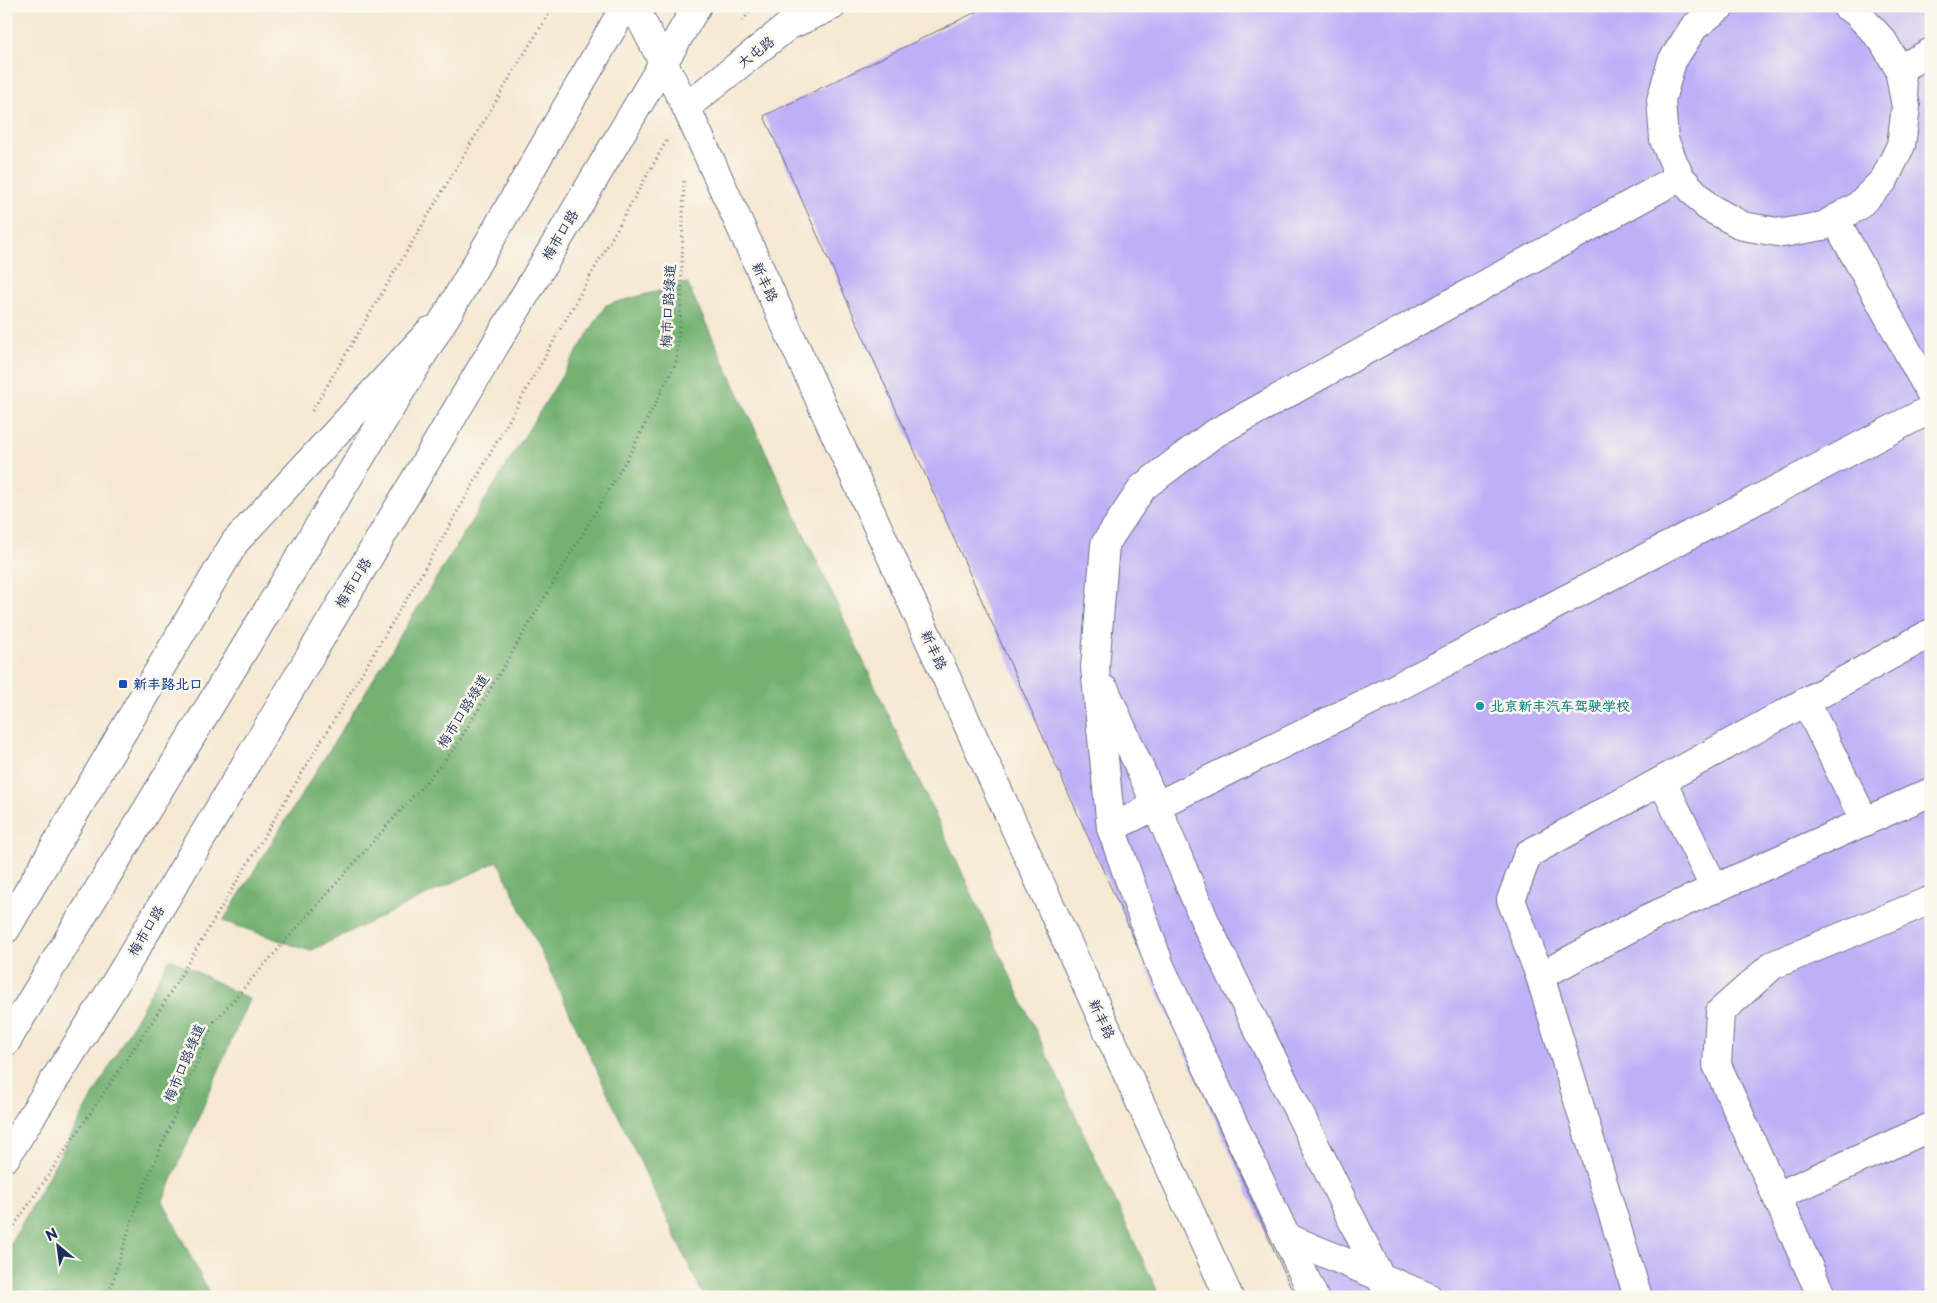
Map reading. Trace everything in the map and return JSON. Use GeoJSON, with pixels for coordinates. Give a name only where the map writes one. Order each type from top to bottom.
{"type":"FeatureCollection","features":[{"type":"Feature","properties":{"kind":"main road"},"geometry":{"type":"LineString","coordinates":[[6,1042],[451,308],[625,6]]}},
{"type":"Feature","properties":{"kind":"main road","name":"新丰路"},"geometry":{"type":"LineString","coordinates":[[634,6],[686,107],[1229,1297]]}},
{"type":"Feature","properties":{"kind":"main road","name":"梅市口路"},"geometry":{"type":"LineString","coordinates":[[6,1158],[118,978],[697,6]]}},
{"type":"Feature","properties":{"kind":"main road","name":"大屯路"},"geometry":{"type":"LineString","coordinates":[[686,107],[788,26],[832,6]]}},
{"type":"Feature","properties":{"kind":"main road"},"geometry":{"type":"LineString","coordinates":[[1721,6],[1694,27],[1672,61],[1661,100],[1664,140],[1680,177],[1708,207],[1743,226],[1783,233],[1823,226],[1857,207],[1884,180],[1901,145],[1906,107],[1899,70],[1882,41],[1856,12],[1846,6]]}},
{"type":"Feature","properties":{"kind":"main road"},"geometry":{"type":"LineString","coordinates":[[1899,70],[1931,52]]}},
{"type":"Feature","properties":{"kind":"main road"},"geometry":{"type":"LineString","coordinates":[[1314,1297],[1160,966],[1111,828],[1095,668],[1105,544],[1143,487],[1212,435],[1680,177]]}},
{"type":"Feature","properties":{"kind":"main road"},"geometry":{"type":"LineString","coordinates":[[1835,219],[1931,394]]}},
{"type":"Feature","properties":{"kind":"main road"},"geometry":{"type":"LineString","coordinates":[[6,929],[235,542],[451,308]]}},
{"type":"Feature","properties":{"kind":"main road"},"geometry":{"type":"LineString","coordinates":[[1111,828],[1386,692],[1931,409]]}},
{"type":"Feature","properties":{"kind":"main road"},"geometry":{"type":"LineString","coordinates":[[1638,1297],[1540,976],[1511,900],[1528,854],[1931,633]]}},
{"type":"Feature","properties":{"kind":"main road"},"geometry":{"type":"LineString","coordinates":[[1095,668],[1207,926],[1385,1287]]}},
{"type":"Feature","properties":{"kind":"main road"},"geometry":{"type":"LineString","coordinates":[[1806,702],[1866,822]]}},
{"type":"Feature","properties":{"kind":"main road"},"geometry":{"type":"LineString","coordinates":[[1662,781],[1715,889]]}},
{"type":"Feature","properties":{"kind":"main road"},"geometry":{"type":"LineString","coordinates":[[1540,976],[1651,917],[1931,792]]}},
{"type":"Feature","properties":{"kind":"main road"},"geometry":{"type":"LineString","coordinates":[[1822,1297],[1717,1065],[1720,1012],[1773,965],[1927,910]]}},
{"type":"Feature","properties":{"kind":"main road"},"geometry":{"type":"LineString","coordinates":[[1777,1196],[1931,1127]]}},
{"type":"Feature","properties":{"kind":"main road"},"geometry":{"type":"LineString","coordinates":[[1286,1237],[1385,1287],[1428,1297]]}},
{"type":"Feature","properties":{"kind":"path"},"geometry":{"type":"LineString","coordinates":[[310,415],[554,6]]}},
{"type":"Feature","properties":{"kind":"path"},"geometry":{"type":"LineString","coordinates":[[743,22],[753,6]]}},
{"type":"Feature","properties":{"kind":"path"},"geometry":{"type":"LineString","coordinates":[[6,1238],[161,1008],[437,548],[686,107]]}},
{"type":"Feature","properties":{"kind":"path","name":"梅市口路绿道"},"geometry":{"type":"LineString","coordinates":[[108,1297],[137,1204],[214,1022],[454,750],[630,454],[676,362],[681,309],[684,174]]}},
{"type":"Feature","properties":{"kind":"green space"},"geometry":{"type":"Polygon","coordinates":[[[687,283],[1160,1297],[704,1297],[498,861],[310,951],[223,921],[606,305],[687,283]]]}},
{"type":"Feature","properties":{"kind":"green space"},"geometry":{"type":"Polygon","coordinates":[[[170,958],[249,999],[163,1201],[211,1297],[6,1297],[6,1252],[170,958]]]}},
{"type":"Feature","properties":{"kind":"building","name":"北京新丰汽车驾驶学校"},"geometry":{"type":"Polygon","coordinates":[[[988,6],[1931,6],[1931,1297],[1295,1297],[764,116],[988,6]]]}},
{"type":"Feature","properties":{"kind":"place","name":"新丰路北口"},"geometry":{"type":"Point","coordinates":[123,684]}},
{"type":"Feature","properties":{"kind":"place","name":"北京新丰汽车驾驶学校"},"geometry":{"type":"Point","coordinates":[1480,706]}}]}
